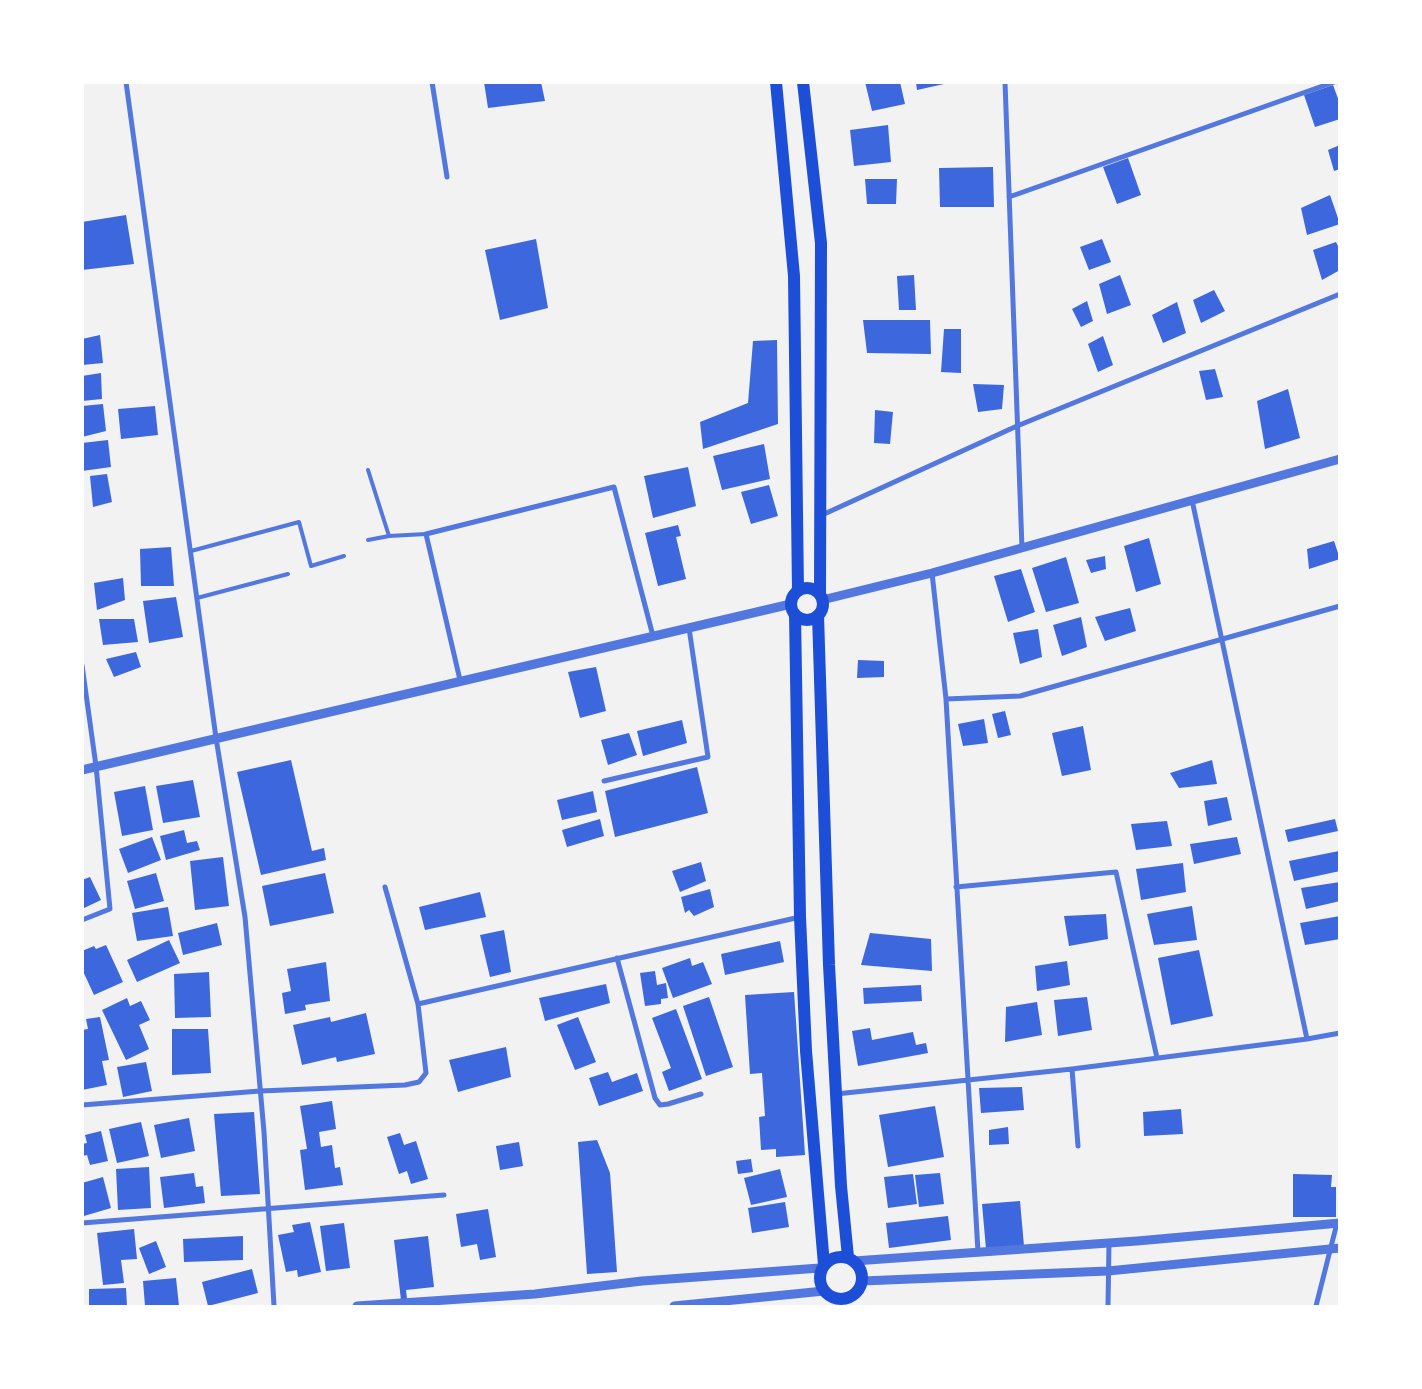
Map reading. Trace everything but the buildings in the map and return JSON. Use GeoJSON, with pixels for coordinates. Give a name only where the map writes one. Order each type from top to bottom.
{"type":"FeatureCollection","features":[{"type":"Feature","properties":{"kind":"main road"},"geometry":{"type":"LineString","coordinates":[[776,82],[794,276],[798,591],[793,609],[800,917],[806,1051],[822,1266],[820,1277],[824,1291],[824,1306]]}},
{"type":"Feature","properties":{"kind":"main road"},"geometry":{"type":"LineString","coordinates":[[803,82],[821,243],[822,515],[821,610],[818,615],[829,965],[841,1186],[851,1259],[858,1266],[862,1281],[850,1302],[836,1298],[824,1291]]}},
{"type":"Feature","properties":{"kind":"main road"},"geometry":{"type":"LineString","coordinates":[[798,591],[807,588],[817,591],[821,598]]}},
{"type":"Feature","properties":{"kind":"main road"},"geometry":{"type":"LineString","coordinates":[[793,609],[799,617],[809,619],[818,615]]}},
{"type":"Feature","properties":{"kind":"main road"},"geometry":{"type":"LineString","coordinates":[[822,1266],[835,1257],[851,1259]]}},
{"type":"Feature","properties":{"kind":"street"},"geometry":{"type":"LineString","coordinates":[[126,82],[216,738],[245,917],[260,1091],[274,1306]]}},
{"type":"Feature","properties":{"kind":"street"},"geometry":{"type":"LineString","coordinates":[[432,82],[446,177]]}},
{"type":"Feature","properties":{"kind":"street"},"geometry":{"type":"LineString","coordinates":[[1005,82],[1022,548]]}},
{"type":"Feature","properties":{"kind":"street"},"geometry":{"type":"LineString","coordinates":[[1009,197],[1334,82]]}},
{"type":"Feature","properties":{"kind":"street"},"geometry":{"type":"LineString","coordinates":[[822,515],[1017,426],[1340,294]]}},
{"type":"Feature","properties":{"kind":"street"},"geometry":{"type":"LineString","coordinates":[[821,598],[932,573],[1340,459]]}},
{"type":"Feature","properties":{"kind":"street"},"geometry":{"type":"LineString","coordinates":[[460,680],[426,534],[614,486],[653,636]]}},
{"type":"Feature","properties":{"kind":"street"},"geometry":{"type":"LineString","coordinates":[[1192,500],[1220,641],[1307,1039]]}},
{"type":"Feature","properties":{"kind":"street"},"geometry":{"type":"LineString","coordinates":[[932,573],[946,699],[978,1252]]}},
{"type":"Feature","properties":{"kind":"street"},"geometry":{"type":"LineString","coordinates":[[946,699],[1020,696],[1340,606]]}},
{"type":"Feature","properties":{"kind":"street"},"geometry":{"type":"LineString","coordinates":[[82,770],[653,636],[793,609]]}},
{"type":"Feature","properties":{"kind":"street"},"geometry":{"type":"LineString","coordinates":[[604,782],[708,757],[689,628]]}},
{"type":"Feature","properties":{"kind":"street"},"geometry":{"type":"LineString","coordinates":[[82,666],[96,766],[110,909],[82,920]]}},
{"type":"Feature","properties":{"kind":"street"},"geometry":{"type":"LineString","coordinates":[[956,887],[1116,872],[1157,1058]]}},
{"type":"Feature","properties":{"kind":"street"},"geometry":{"type":"LineString","coordinates":[[82,1105],[260,1091],[405,1085],[419,1082],[426,1073],[418,1004],[385,887]]}},
{"type":"Feature","properties":{"kind":"street"},"geometry":{"type":"LineString","coordinates":[[418,1004],[800,917]]}},
{"type":"Feature","properties":{"kind":"street"},"geometry":{"type":"LineString","coordinates":[[617,958],[655,1098],[660,1105],[701,1094]]}},
{"type":"Feature","properties":{"kind":"street"},"geometry":{"type":"LineString","coordinates":[[836,1094],[1072,1069],[1307,1039],[1340,1032]]}},
{"type":"Feature","properties":{"kind":"street"},"geometry":{"type":"LineString","coordinates":[[1072,1069],[1078,1146]]}},
{"type":"Feature","properties":{"kind":"street"},"geometry":{"type":"LineString","coordinates":[[82,1223],[444,1195]]}},
{"type":"Feature","properties":{"kind":"street"},"geometry":{"type":"LineString","coordinates":[[851,1259],[1109,1243],[1338,1223],[1335,1248],[1316,1306]]}},
{"type":"Feature","properties":{"kind":"street"},"geometry":{"type":"LineString","coordinates":[[1108,1306],[1109,1243]]}},
{"type":"Feature","properties":{"kind":"street"},"geometry":{"type":"LineString","coordinates":[[862,1281],[1108,1271],[1335,1248]]}},
{"type":"Feature","properties":{"kind":"street"},"geometry":{"type":"LineString","coordinates":[[357,1306],[535,1294],[642,1281],[822,1266]]}},
{"type":"Feature","properties":{"kind":"street"},"geometry":{"type":"LineString","coordinates":[[674,1306],[824,1291]]}},
{"type":"Feature","properties":{"kind":"lane"},"geometry":{"type":"LineString","coordinates":[[368,470],[389,536]]}},
{"type":"Feature","properties":{"kind":"lane"},"geometry":{"type":"LineString","coordinates":[[191,552],[299,522],[311,566],[344,556]]}},
{"type":"Feature","properties":{"kind":"lane"},"geometry":{"type":"LineString","coordinates":[[368,540],[389,536],[426,534]]}},
{"type":"Feature","properties":{"kind":"lane"},"geometry":{"type":"LineString","coordinates":[[197,598],[288,574]]}}]}
